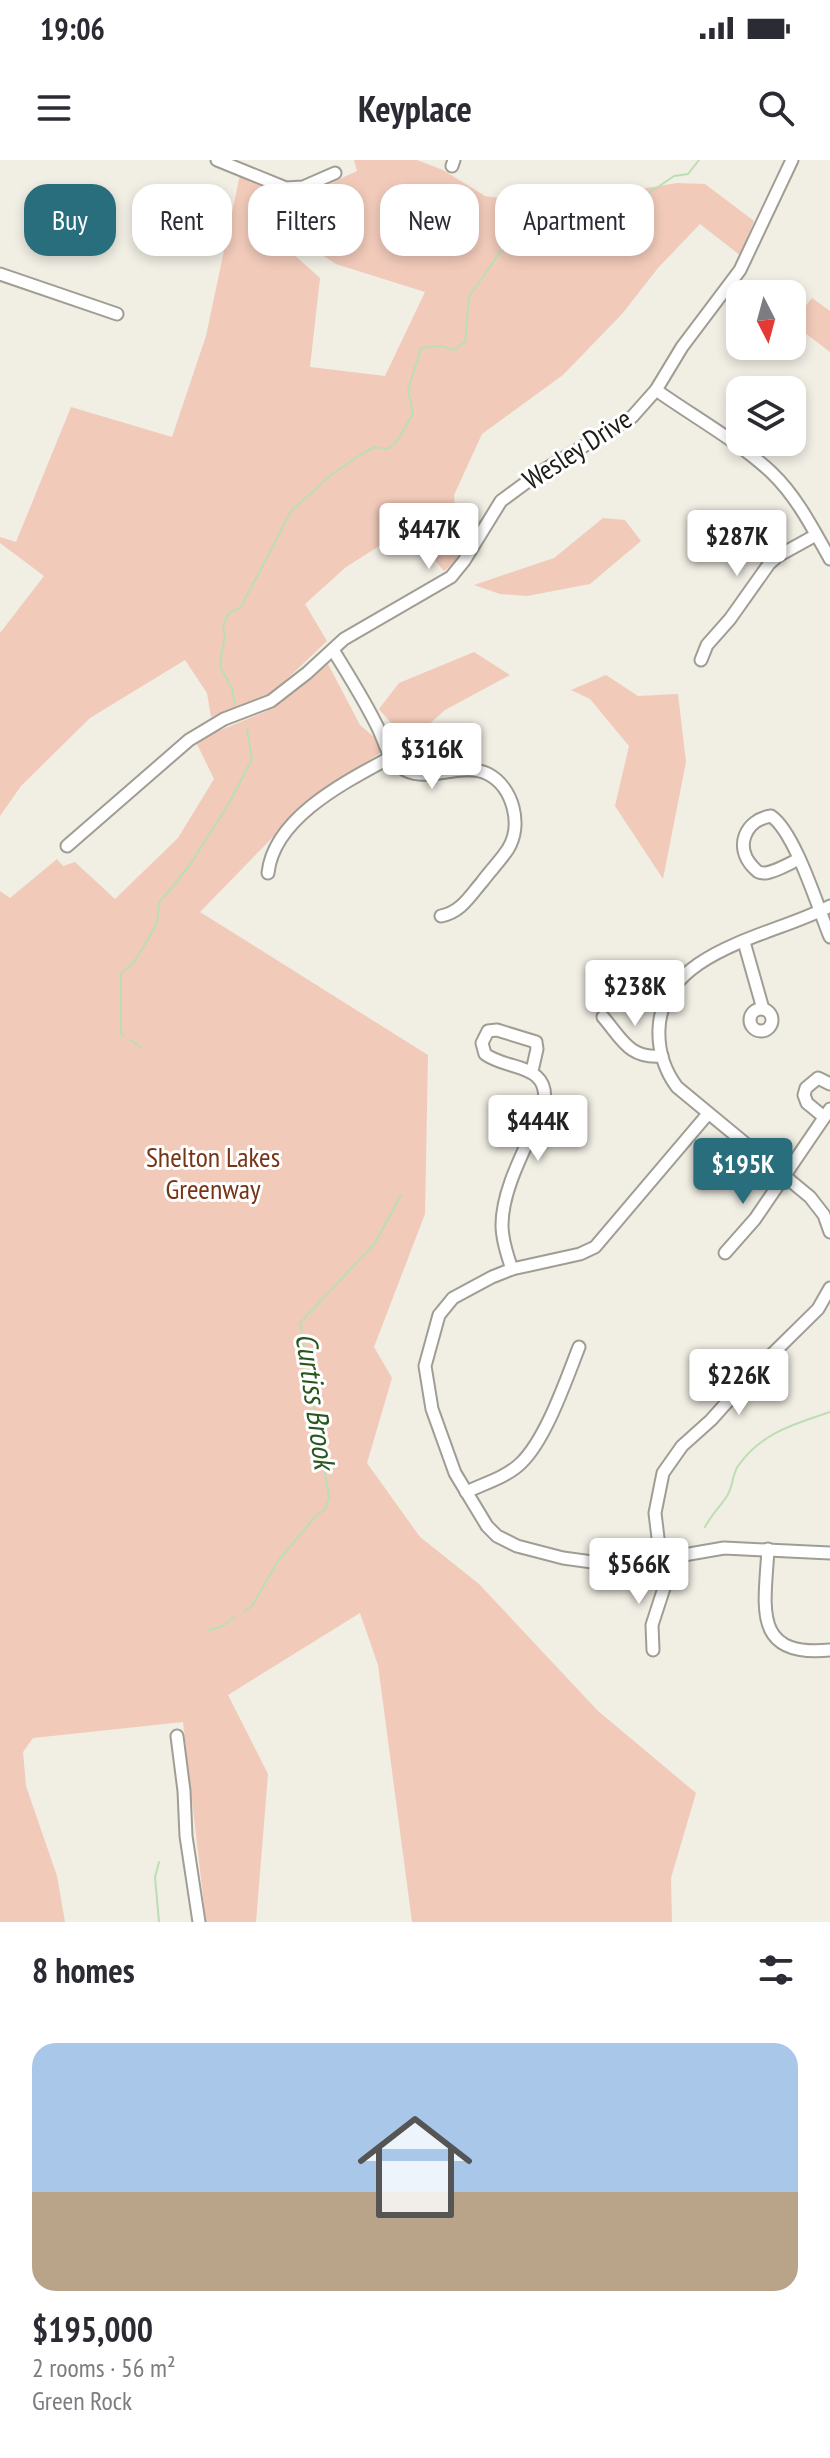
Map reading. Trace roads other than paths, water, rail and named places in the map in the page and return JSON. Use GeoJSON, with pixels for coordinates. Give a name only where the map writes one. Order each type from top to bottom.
{"type":"FeatureCollection","features":[{"type":"Feature","properties":{"kind":"street"},"geometry":{"type":"LineString","coordinates":[[217,160],[286,188],[303,187],[335,173]]}},
{"type":"Feature","properties":{"kind":"street","name":"Wesley Drive"},"geometry":{"type":"LineString","coordinates":[[67,846],[189,740],[224,719],[271,701],[344,639],[451,577],[501,501],[539,473],[632,417],[656,390],[682,347],[740,270],[792,160]]}},
{"type":"Feature","properties":{"kind":"street"},"geometry":{"type":"LineString","coordinates":[[0,274],[117,314]]}},
{"type":"Feature","properties":{"kind":"street"},"geometry":{"type":"LineString","coordinates":[[656,390],[773,474],[792,497],[830,559]]}},
{"type":"Feature","properties":{"kind":"street"},"geometry":{"type":"LineString","coordinates":[[701,660],[707,645],[730,619],[769,564],[816,535]]}},
{"type":"Feature","properties":{"kind":"street"},"geometry":{"type":"LineString","coordinates":[[333,650],[399,767],[419,774],[461,770],[488,774],[509,794],[513,806],[514,835],[509,847],[460,909],[441,916]]}},
{"type":"Feature","properties":{"kind":"street"},"geometry":{"type":"LineString","coordinates":[[268,873],[273,852],[308,808],[325,794],[391,757]]}},
{"type":"Feature","properties":{"kind":"street"},"geometry":{"type":"LineString","coordinates":[[799,859],[765,873],[757,871],[745,858],[743,841],[755,823],[764,817],[771,816],[780,821],[825,909],[830,937]]}},
{"type":"Feature","properties":{"kind":"street"},"geometry":{"type":"LineString","coordinates":[[825,909],[706,960],[677,982],[660,1016],[659,1038],[662,1056],[677,1087],[707,1115],[810,1197],[829,1226]]}},
{"type":"Feature","properties":{"kind":"street"},"geometry":{"type":"LineString","coordinates":[[744,942],[763,1009]]}},
{"type":"Feature","properties":{"kind":"street"},"geometry":{"type":"LineString","coordinates":[[603,1017],[643,1057],[662,1056]]}},
{"type":"Feature","properties":{"kind":"street"},"geometry":{"type":"LineString","coordinates":[[512,1269],[503,1240],[502,1218],[516,1170],[545,1101],[544,1089],[532,1071],[488,1057],[482,1047],[488,1031],[497,1030],[536,1042],[532,1071]]}},
{"type":"Feature","properties":{"kind":"street"},"geometry":{"type":"LineString","coordinates":[[725,1253],[755,1219],[827,1113],[807,1103],[804,1095],[806,1088],[818,1078],[830,1084]]}},
{"type":"Feature","properties":{"kind":"street"},"geometry":{"type":"LineString","coordinates":[[707,1115],[595,1247],[564,1258],[512,1269],[448,1301],[439,1315],[425,1359],[426,1384],[437,1428],[466,1492],[487,1526],[505,1542],[517,1546],[563,1558],[626,1565],[724,1548],[830,1553]]}},
{"type":"Feature","properties":{"kind":"street"},"geometry":{"type":"LineString","coordinates":[[653,1650],[652,1625],[664,1586],[655,1524],[663,1473],[682,1446],[810,1318],[823,1303],[830,1288]]}},
{"type":"Feature","properties":{"kind":"street"},"geometry":{"type":"LineString","coordinates":[[466,1492],[523,1461],[557,1404],[579,1347]]}},
{"type":"Feature","properties":{"kind":"street"},"geometry":{"type":"LineString","coordinates":[[768,1549],[765,1611],[771,1631],[790,1649],[807,1652],[830,1650]]}},
{"type":"Feature","properties":{"kind":"street"},"geometry":{"type":"LineString","coordinates":[[177,1736],[186,1836],[199,1922]]}},
{"type":"Feature","properties":{"kind":"waterway"},"geometry":{"type":"LineString","coordinates":[[235,704],[232,689],[220,666],[225,635],[223,626],[228,614],[241,607],[291,511],[331,475],[360,455],[375,447],[388,449],[398,440],[413,413],[408,390],[421,348],[440,346],[454,350],[465,342],[469,297],[500,252],[530,241],[538,233],[566,219],[591,227],[599,225],[605,214],[652,191],[674,176],[688,174],[699,160]]}},
{"type":"Feature","properties":{"kind":"waterway"},"geometry":{"type":"LineString","coordinates":[[124,1036],[121,1034],[121,974],[134,962],[144,946],[157,923],[159,903],[189,866],[228,805],[252,759],[247,729]]}},
{"type":"Feature","properties":{"kind":"waterway"},"geometry":{"type":"LineString","coordinates":[[130,1040],[141,1047]]}},
{"type":"Feature","properties":{"kind":"waterway","name":"Curtiss Brook"},"geometry":{"type":"LineString","coordinates":[[244,1612],[252,1606],[278,1561],[325,1509],[329,1497],[300,1323],[375,1243],[401,1195]]}},
{"type":"Feature","properties":{"kind":"waterway"},"geometry":{"type":"LineString","coordinates":[[705,1527],[729,1492],[738,1466],[757,1445],[779,1431],[830,1412]]}},
{"type":"Feature","properties":{"kind":"waterway","name":"Curtiss Brook"},"geometry":{"type":"LineString","coordinates":[[209,1630],[221,1627],[235,1617]]}},
{"type":"Feature","properties":{"kind":"waterway","name":"Curtiss Brook"},"geometry":{"type":"LineString","coordinates":[[159,1862],[155,1877],[159,1922]]}},
{"type":"Feature","properties":{"kind":"park label","name":"Shelton Lakes Greenway"},"geometry":{"type":"Point","coordinates":[213,1173]}}]}
